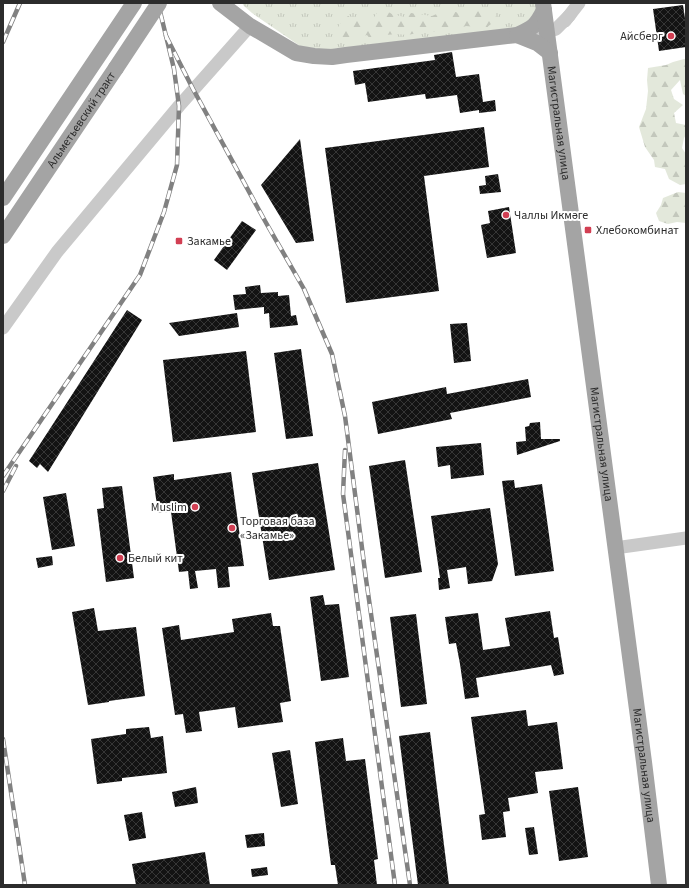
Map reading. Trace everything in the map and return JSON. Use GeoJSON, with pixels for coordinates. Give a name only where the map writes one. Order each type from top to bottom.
{"type":"FeatureCollection","features":[{"type":"Feature","properties":{"kind":"main road","name":"Альметьевский тракт"},"geometry":{"type":"LineString","coordinates":[[3,198],[134,3]]}},
{"type":"Feature","properties":{"kind":"main road","name":"Альметьевский тракт"},"geometry":{"type":"LineString","coordinates":[[3,236],[160,3]]}},
{"type":"Feature","properties":{"kind":"main road"},"geometry":{"type":"LineString","coordinates":[[220,3],[250,26],[296,52],[323,57],[517,35],[531,29],[535,25],[544,6]]}},
{"type":"Feature","properties":{"kind":"main road","name":"Магистральная улица"},"geometry":{"type":"LineString","coordinates":[[544,6],[659,885]]}},
{"type":"Feature","properties":{"kind":"main road"},"geometry":{"type":"LineString","coordinates":[[517,35],[537,43],[550,53]]}},
{"type":"Feature","properties":{"kind":"street"},"geometry":{"type":"LineString","coordinates":[[550,53],[558,32],[579,3]]}},
{"type":"Feature","properties":{"kind":"street"},"geometry":{"type":"LineString","coordinates":[[517,35],[547,32],[556,28],[570,15]]}},
{"type":"Feature","properties":{"kind":"street"},"geometry":{"type":"LineString","coordinates":[[3,328],[57,252],[179,106],[250,26]]}},
{"type":"Feature","properties":{"kind":"street"},"geometry":{"type":"LineString","coordinates":[[615,548],[686,538]]}},
{"type":"Feature","properties":{"kind":"green space"},"geometry":{"type":"Polygon","coordinates":[[[242,3],[540,3],[539,12],[520,28],[324,50],[300,46],[252,13],[242,3]]]}},
{"type":"Feature","properties":{"kind":"green space"},"geometry":{"type":"Polygon","coordinates":[[[469,8],[476,12],[484,8],[491,8],[495,13],[496,20],[486,28],[466,26],[455,30],[449,29],[439,32],[425,31],[408,35],[385,35],[379,41],[371,40],[367,35],[360,37],[354,42],[348,43],[340,39],[338,31],[340,24],[348,16],[361,20],[373,19],[377,13],[383,9],[392,14],[404,17],[411,13],[432,16],[441,12],[456,12],[461,15],[469,8]]]}},
{"type":"Feature","properties":{"kind":"green space"},"geometry":{"type":"Polygon","coordinates":[[[686,59],[686,96],[683,94],[680,80],[671,90],[674,99],[683,105],[674,113],[676,123],[686,125],[686,135],[682,148],[686,154],[686,184],[680,185],[669,179],[665,169],[655,167],[654,160],[645,147],[639,127],[646,109],[648,68],[666,65],[686,59]]]}},
{"type":"Feature","properties":{"kind":"green space"},"geometry":{"type":"Polygon","coordinates":[[[678,192],[686,193],[686,223],[677,222],[668,224],[659,221],[656,213],[663,198],[678,192]]]}},
{"type":"Feature","properties":{"kind":"building","name":"Айсберг"},"geometry":{"type":"Polygon","coordinates":[[[683,5],[686,25],[686,47],[659,51],[653,9],[683,5]]]}},
{"type":"Feature","properties":{"kind":"building"},"geometry":{"type":"Polygon","coordinates":[[[452,52],[456,77],[479,74],[483,102],[495,100],[496,111],[479,113],[479,110],[460,113],[457,95],[426,99],[425,94],[368,102],[365,83],[355,85],[353,71],[435,60],[434,55],[452,52]]]}},
{"type":"Feature","properties":{"kind":"building"},"geometry":{"type":"Polygon","coordinates":[[[484,127],[489,167],[424,176],[439,291],[346,303],[325,148],[484,127]]]}},
{"type":"Feature","properties":{"kind":"building"},"geometry":{"type":"Polygon","coordinates":[[[300,139],[314,241],[296,243],[261,185],[300,139]]]}},
{"type":"Feature","properties":{"kind":"building"},"geometry":{"type":"Polygon","coordinates":[[[498,174],[501,192],[480,194],[479,186],[486,185],[485,176],[498,174]]]}},
{"type":"Feature","properties":{"kind":"building"},"geometry":{"type":"Polygon","coordinates":[[[509,207],[516,253],[487,258],[481,225],[490,223],[488,211],[509,207]]]}},
{"type":"Feature","properties":{"kind":"building"},"geometry":{"type":"Polygon","coordinates":[[[242,221],[256,230],[227,270],[214,260],[242,221]]]}},
{"type":"Feature","properties":{"kind":"building"},"geometry":{"type":"Polygon","coordinates":[[[260,285],[261,293],[278,292],[278,296],[289,295],[291,316],[296,315],[298,325],[270,328],[269,313],[264,314],[264,307],[235,310],[233,295],[246,294],[245,287],[260,285]]]}},
{"type":"Feature","properties":{"kind":"building"},"geometry":{"type":"Polygon","coordinates":[[[127,310],[142,320],[48,472],[40,464],[37,468],[29,461],[127,310]]]}},
{"type":"Feature","properties":{"kind":"building"},"geometry":{"type":"Polygon","coordinates":[[[237,313],[239,327],[179,336],[169,323],[237,313]]]}},
{"type":"Feature","properties":{"kind":"building"},"geometry":{"type":"Polygon","coordinates":[[[467,323],[471,361],[454,363],[450,324],[467,323]]]}},
{"type":"Feature","properties":{"kind":"building"},"geometry":{"type":"Polygon","coordinates":[[[301,349],[313,436],[286,439],[274,353],[301,349]]]}},
{"type":"Feature","properties":{"kind":"building"},"geometry":{"type":"Polygon","coordinates":[[[246,351],[256,432],[173,442],[163,360],[246,351]]]}},
{"type":"Feature","properties":{"kind":"building"},"geometry":{"type":"Polygon","coordinates":[[[528,379],[531,397],[450,413],[452,419],[378,434],[372,402],[446,387],[447,394],[528,379]]]}},
{"type":"Feature","properties":{"kind":"building"},"geometry":{"type":"Polygon","coordinates":[[[540,422],[541,439],[560,439],[560,441],[517,455],[516,442],[526,441],[525,427],[529,426],[530,423],[540,422]]]}},
{"type":"Feature","properties":{"kind":"building"},"geometry":{"type":"Polygon","coordinates":[[[481,443],[484,475],[451,479],[450,465],[438,467],[436,447],[481,443]]]}},
{"type":"Feature","properties":{"kind":"building"},"geometry":{"type":"Polygon","coordinates":[[[405,460],[422,572],[385,578],[369,466],[405,460]]]}},
{"type":"Feature","properties":{"kind":"building"},"geometry":{"type":"Polygon","coordinates":[[[318,463],[335,570],[269,580],[252,473],[318,463]]]}},
{"type":"Feature","properties":{"kind":"building"},"geometry":{"type":"Polygon","coordinates":[[[231,472],[244,566],[228,567],[230,587],[218,588],[216,569],[195,571],[198,588],[190,589],[188,571],[179,572],[171,512],[158,513],[153,477],[174,474],[174,480],[231,472]]]}},
{"type":"Feature","properties":{"kind":"building"},"geometry":{"type":"Polygon","coordinates":[[[514,480],[515,488],[542,484],[554,571],[515,576],[502,481],[514,480]]]}},
{"type":"Feature","properties":{"kind":"building"},"geometry":{"type":"Polygon","coordinates":[[[122,486],[134,578],[106,582],[97,509],[104,508],[102,488],[122,486]]]}},
{"type":"Feature","properties":{"kind":"building"},"geometry":{"type":"Polygon","coordinates":[[[66,493],[75,546],[52,550],[43,497],[66,493]]]}},
{"type":"Feature","properties":{"kind":"building"},"geometry":{"type":"Polygon","coordinates":[[[490,508],[498,564],[492,581],[468,584],[466,567],[447,570],[450,588],[439,590],[438,578],[440,578],[431,516],[490,508]]]}},
{"type":"Feature","properties":{"kind":"building"},"geometry":{"type":"Polygon","coordinates":[[[52,556],[53,565],[38,568],[36,558],[52,556]]]}},
{"type":"Feature","properties":{"kind":"building"},"geometry":{"type":"Polygon","coordinates":[[[323,595],[325,605],[339,604],[349,677],[321,681],[310,597],[323,595]]]}},
{"type":"Feature","properties":{"kind":"building"},"geometry":{"type":"Polygon","coordinates":[[[94,608],[98,631],[136,627],[145,696],[88,705],[72,612],[94,608]]]}},
{"type":"Feature","properties":{"kind":"building"},"geometry":{"type":"Polygon","coordinates":[[[550,611],[554,638],[558,637],[564,674],[554,676],[551,665],[476,678],[479,697],[465,699],[456,643],[449,644],[445,617],[478,613],[483,650],[510,646],[505,618],[550,611]]]}},
{"type":"Feature","properties":{"kind":"building"},"geometry":{"type":"Polygon","coordinates":[[[271,613],[273,626],[280,626],[291,701],[280,703],[283,722],[238,728],[235,707],[199,712],[202,731],[186,733],[183,714],[175,715],[162,628],[179,625],[181,640],[234,632],[232,619],[271,613]]]}},
{"type":"Feature","properties":{"kind":"building"},"geometry":{"type":"Polygon","coordinates":[[[416,614],[427,704],[401,707],[390,617],[416,614]]]}},
{"type":"Feature","properties":{"kind":"building"},"geometry":{"type":"Polygon","coordinates":[[[526,710],[528,726],[557,722],[563,769],[535,772],[538,793],[508,798],[510,811],[503,812],[506,837],[482,840],[479,815],[485,814],[471,717],[526,710]]]}},
{"type":"Feature","properties":{"kind":"building"},"geometry":{"type":"Polygon","coordinates":[[[149,727],[151,738],[163,736],[167,773],[122,778],[122,781],[97,784],[91,739],[126,734],[126,729],[149,727]]]}},
{"type":"Feature","properties":{"kind":"building"},"geometry":{"type":"Polygon","coordinates":[[[430,732],[449,885],[418,885],[399,736],[430,732]]]}},
{"type":"Feature","properties":{"kind":"building"},"geometry":{"type":"Polygon","coordinates":[[[343,738],[346,761],[365,759],[378,859],[374,860],[377,885],[338,885],[335,865],[331,865],[315,742],[343,738]]]}},
{"type":"Feature","properties":{"kind":"building"},"geometry":{"type":"Polygon","coordinates":[[[290,750],[298,804],[281,807],[272,753],[290,750]]]}},
{"type":"Feature","properties":{"kind":"building"},"geometry":{"type":"Polygon","coordinates":[[[196,787],[198,803],[175,807],[172,792],[196,787]]]}},
{"type":"Feature","properties":{"kind":"building"},"geometry":{"type":"Polygon","coordinates":[[[578,787],[588,857],[559,861],[549,791],[578,787]]]}},
{"type":"Feature","properties":{"kind":"building"},"geometry":{"type":"Polygon","coordinates":[[[142,812],[146,838],[129,841],[124,815],[142,812]]]}},
{"type":"Feature","properties":{"kind":"building"},"geometry":{"type":"Polygon","coordinates":[[[534,827],[538,854],[529,855],[525,828],[534,827]]]}},
{"type":"Feature","properties":{"kind":"building"},"geometry":{"type":"Polygon","coordinates":[[[264,833],[265,846],[247,848],[245,835],[264,833]]]}},
{"type":"Feature","properties":{"kind":"building"},"geometry":{"type":"Polygon","coordinates":[[[205,852],[210,885],[136,885],[132,864],[205,852]]]}},
{"type":"Feature","properties":{"kind":"building"},"geometry":{"type":"Polygon","coordinates":[[[267,867],[268,875],[252,877],[251,869],[267,867]]]}},
{"type":"Feature","properties":{"kind":"railway"},"geometry":{"type":"LineString","coordinates":[[3,42],[20,3]]}},
{"type":"Feature","properties":{"kind":"railway"},"geometry":{"type":"LineString","coordinates":[[3,476],[140,275],[164,212],[177,165],[179,106],[174,69],[158,3]]}},
{"type":"Feature","properties":{"kind":"railway"},"geometry":{"type":"LineString","coordinates":[[166,36],[193,89],[304,289],[332,354],[345,416],[366,579],[410,885]]}},
{"type":"Feature","properties":{"kind":"railway"},"geometry":{"type":"LineString","coordinates":[[345,450],[343,494],[395,885]]}},
{"type":"Feature","properties":{"kind":"railway"},"geometry":{"type":"LineString","coordinates":[[3,491],[16,466]]}},
{"type":"Feature","properties":{"kind":"railway"},"geometry":{"type":"LineString","coordinates":[[3,739],[25,885]]}},
{"type":"Feature","properties":{"kind":"place","name":"Айсберг"},"geometry":{"type":"Point","coordinates":[671,36]}},
{"type":"Feature","properties":{"kind":"place","name":"Чаллы Икмәге"},"geometry":{"type":"Point","coordinates":[506,215]}},
{"type":"Feature","properties":{"kind":"place","name":"Хлебокомбинат"},"geometry":{"type":"Point","coordinates":[588,230]}},
{"type":"Feature","properties":{"kind":"place","name":"Закамье"},"geometry":{"type":"Point","coordinates":[179,241]}},
{"type":"Feature","properties":{"kind":"place","name":"Muslim"},"geometry":{"type":"Point","coordinates":[195,507]}},
{"type":"Feature","properties":{"kind":"place","name":"Торговая база «Закамье»"},"geometry":{"type":"Point","coordinates":[232,528]}},
{"type":"Feature","properties":{"kind":"place","name":"Белый кит"},"geometry":{"type":"Point","coordinates":[120,558]}}]}
